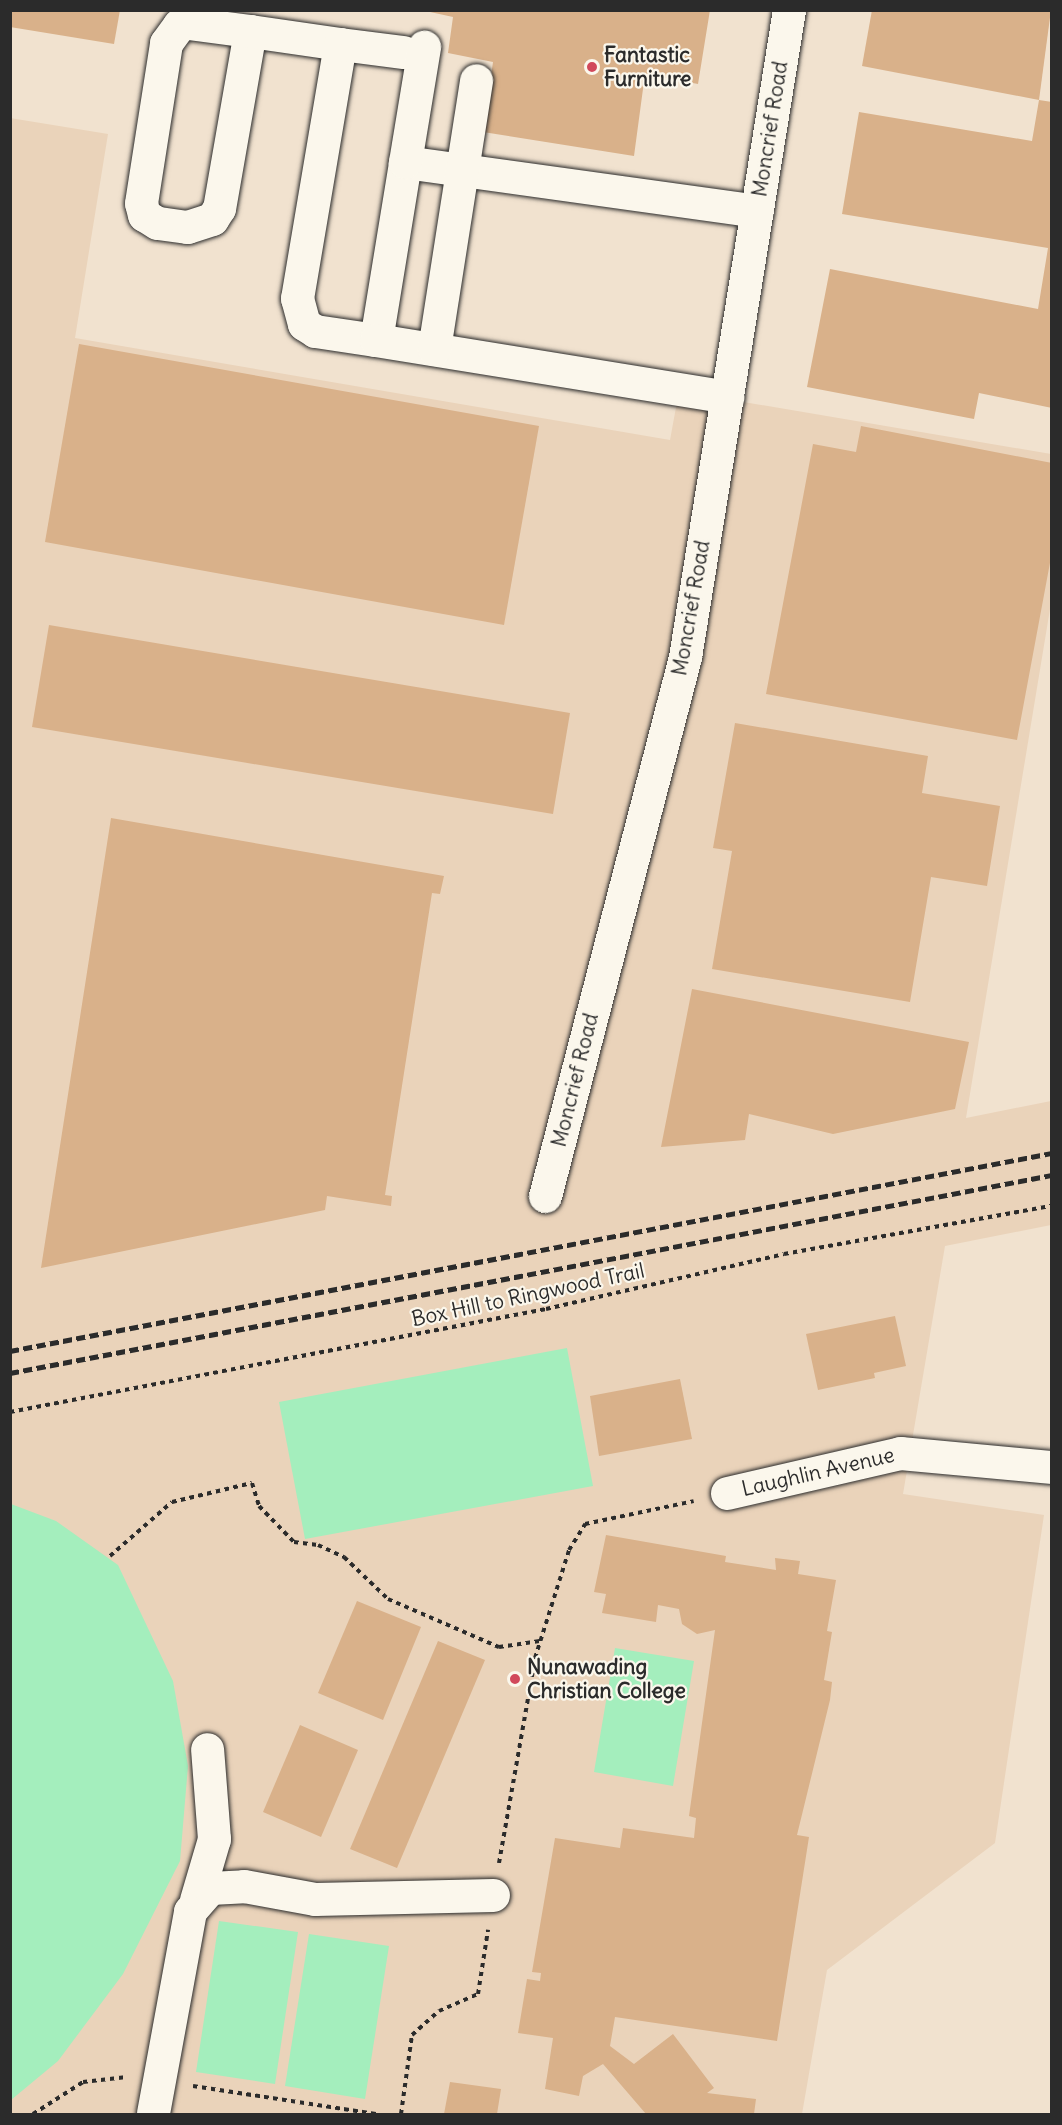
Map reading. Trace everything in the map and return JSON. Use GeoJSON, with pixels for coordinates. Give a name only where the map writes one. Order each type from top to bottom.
{"type":"FeatureCollection","features":[{"type":"Feature","properties":{"kind":"street","name":"Moncrief Road"},"geometry":{"type":"LineString","coordinates":[[545,1196],[685,657],[789,10]]}},
{"type":"Feature","properties":{"kind":"street"},"geometry":{"type":"LineString","coordinates":[[250,32],[219,208],[202,225],[157,223],[144,215],[141,203],[166,43],[172,31],[188,23],[340,44],[413,50],[405,162],[376,340]]}},
{"type":"Feature","properties":{"kind":"street"},"geometry":{"type":"LineString","coordinates":[[340,44],[297,298],[304,324],[315,331],[727,397]]}},
{"type":"Feature","properties":{"kind":"street"},"geometry":{"type":"LineString","coordinates":[[434,349],[476,80]]}},
{"type":"Feature","properties":{"kind":"street"},"geometry":{"type":"LineString","coordinates":[[405,162],[757,211]]}},
{"type":"Feature","properties":{"kind":"street","name":"Laughlin Avenue"},"geometry":{"type":"LineString","coordinates":[[727,1493],[900,1453],[1052,1467]]}},
{"type":"Feature","properties":{"kind":"street"},"geometry":{"type":"LineString","coordinates":[[153,2113],[190,1911],[196,1900],[214,1839],[207,1749]]}},
{"type":"Feature","properties":{"kind":"street"},"geometry":{"type":"LineString","coordinates":[[196,1900],[210,1888],[225,1885],[315,1899],[493,1894]]}},
{"type":"Feature","properties":{"kind":"path","name":"Box Hill to Ringwood Trail"},"geometry":{"type":"LineString","coordinates":[[10,1412],[546,1309],[784,1254],[1052,1206]]}},
{"type":"Feature","properties":{"kind":"path"},"geometry":{"type":"LineString","coordinates":[[110,1557],[172,1502],[252,1484],[259,1506],[294,1542],[318,1545],[344,1557],[388,1599],[499,1647],[540,1641]]}},
{"type":"Feature","properties":{"kind":"path"},"geometry":{"type":"LineString","coordinates":[[401,2115],[412,2035],[439,2011],[478,1994],[493,1894],[540,1641],[570,1550],[585,1524],[727,1493]]}},
{"type":"Feature","properties":{"kind":"path"},"geometry":{"type":"LineString","coordinates":[[33,2115],[83,2082],[116,2077],[159,2081],[376,2115]]}},
{"type":"Feature","properties":{"kind":"shaded area"},"geometry":{"type":"Polygon","coordinates":[[[10,118],[108,134],[75,338],[670,440],[679,391],[1051,454],[1051,603],[966,1118],[1051,1101],[1051,1225],[945,1246],[903,1494],[1044,1515],[995,1843],[827,1970],[802,2114],[11,2114],[10,118]]]}},
{"type":"Feature","properties":{"kind":"green space"},"geometry":{"type":"Polygon","coordinates":[[[567,1348],[593,1486],[305,1539],[279,1402],[567,1348]]]}},
{"type":"Feature","properties":{"kind":"green space"},"geometry":{"type":"Polygon","coordinates":[[[11,1504],[56,1521],[118,1565],[173,1681],[188,1766],[180,1861],[123,1974],[58,2061],[11,2100],[11,1504]]]}},
{"type":"Feature","properties":{"kind":"green space"},"geometry":{"type":"Polygon","coordinates":[[[615,1648],[694,1661],[673,1786],[594,1772],[615,1648]]]}},
{"type":"Feature","properties":{"kind":"green space"},"geometry":{"type":"Polygon","coordinates":[[[219,1921],[298,1932],[275,2084],[196,2072],[219,1921]]]}},
{"type":"Feature","properties":{"kind":"green space"},"geometry":{"type":"Polygon","coordinates":[[[309,1934],[389,1946],[365,2099],[285,2086],[309,1934]]]}},
{"type":"Feature","properties":{"kind":"building"},"geometry":{"type":"Polygon","coordinates":[[[10,10],[120,10],[114,44],[10,27],[10,10]]]}},
{"type":"Feature","properties":{"kind":"building"},"geometry":{"type":"Polygon","coordinates":[[[421,10],[710,10],[698,84],[645,74],[634,156],[483,132],[493,62],[448,53],[453,17],[421,10]]]}},
{"type":"Feature","properties":{"kind":"building"},"geometry":{"type":"Polygon","coordinates":[[[872,10],[1051,10],[1039,100],[862,66],[872,10]]]}},
{"type":"Feature","properties":{"kind":"building"},"geometry":{"type":"Polygon","coordinates":[[[1039,100],[1052,102],[1052,408],[979,393],[974,419],[807,387],[830,269],[1038,309],[1048,248],[842,214],[859,112],[1032,141],[1039,100]]]}},
{"type":"Feature","properties":{"kind":"building"},"geometry":{"type":"Polygon","coordinates":[[[79,344],[539,426],[504,625],[45,542],[79,344]]]}},
{"type":"Feature","properties":{"kind":"building"},"geometry":{"type":"Polygon","coordinates":[[[861,426],[1052,463],[1052,552],[1017,740],[766,694],[813,444],[856,452],[861,426]]]}},
{"type":"Feature","properties":{"kind":"building"},"geometry":{"type":"Polygon","coordinates":[[[49,625],[570,713],[553,814],[32,727],[49,625]]]}},
{"type":"Feature","properties":{"kind":"building"},"geometry":{"type":"Polygon","coordinates":[[[735,723],[928,756],[922,793],[1000,806],[987,886],[931,877],[910,1002],[712,969],[732,851],[713,848],[735,723]]]}},
{"type":"Feature","properties":{"kind":"building"},"geometry":{"type":"Polygon","coordinates":[[[111,818],[444,876],[440,894],[432,893],[385,1195],[392,1196],[391,1206],[327,1196],[325,1210],[41,1268],[111,818]]]}},
{"type":"Feature","properties":{"kind":"building"},"geometry":{"type":"Polygon","coordinates":[[[692,989],[969,1042],[955,1109],[833,1134],[749,1114],[745,1140],[661,1147],[692,989]]]}},
{"type":"Feature","properties":{"kind":"building"},"geometry":{"type":"Polygon","coordinates":[[[895,1316],[906,1366],[874,1373],[875,1378],[818,1390],[806,1334],[895,1316]]]}},
{"type":"Feature","properties":{"kind":"building"},"geometry":{"type":"Polygon","coordinates":[[[680,1379],[692,1439],[599,1456],[590,1396],[680,1379]]]}},
{"type":"Feature","properties":{"kind":"building"},"geometry":{"type":"Polygon","coordinates":[[[606,1535],[726,1556],[725,1562],[776,1570],[775,1558],[800,1561],[798,1574],[836,1580],[827,1631],[832,1632],[824,1680],[832,1682],[830,1700],[797,1835],[809,1837],[777,2041],[615,2017],[610,2046],[634,2064],[673,2034],[714,2088],[707,2093],[756,2099],[754,2114],[646,2114],[603,2064],[583,2076],[579,2096],[545,2089],[553,2038],[518,2033],[527,1979],[540,1981],[541,1973],[532,1972],[555,1838],[620,1848],[623,1828],[694,1838],[696,1818],[689,1816],[715,1630],[697,1634],[682,1624],[679,1609],[658,1605],[656,1622],[602,1613],[606,1594],[594,1592],[606,1535]]]}},
{"type":"Feature","properties":{"kind":"building"},"geometry":{"type":"Polygon","coordinates":[[[357,1601],[421,1627],[383,1720],[318,1693],[357,1601]]]}},
{"type":"Feature","properties":{"kind":"building"},"geometry":{"type":"Polygon","coordinates":[[[438,1641],[485,1660],[397,1868],[350,1849],[438,1641]]]}},
{"type":"Feature","properties":{"kind":"building"},"geometry":{"type":"Polygon","coordinates":[[[300,1725],[358,1750],[321,1837],[263,1812],[300,1725]]]}},
{"type":"Feature","properties":{"kind":"building"},"geometry":{"type":"Polygon","coordinates":[[[450,2082],[501,2089],[497,2114],[444,2114],[450,2082]]]}},
{"type":"Feature","properties":{"kind":"railway"},"geometry":{"type":"LineString","coordinates":[[10,1351],[1052,1153]]}},
{"type":"Feature","properties":{"kind":"railway"},"geometry":{"type":"LineString","coordinates":[[10,1373],[1052,1175]]}},
{"type":"Feature","properties":{"kind":"place","name":"Fantastic Furniture"},"geometry":{"type":"Point","coordinates":[592,67]}},
{"type":"Feature","properties":{"kind":"place","name":"Nunawading Christian College"},"geometry":{"type":"Point","coordinates":[515,1679]}}]}
